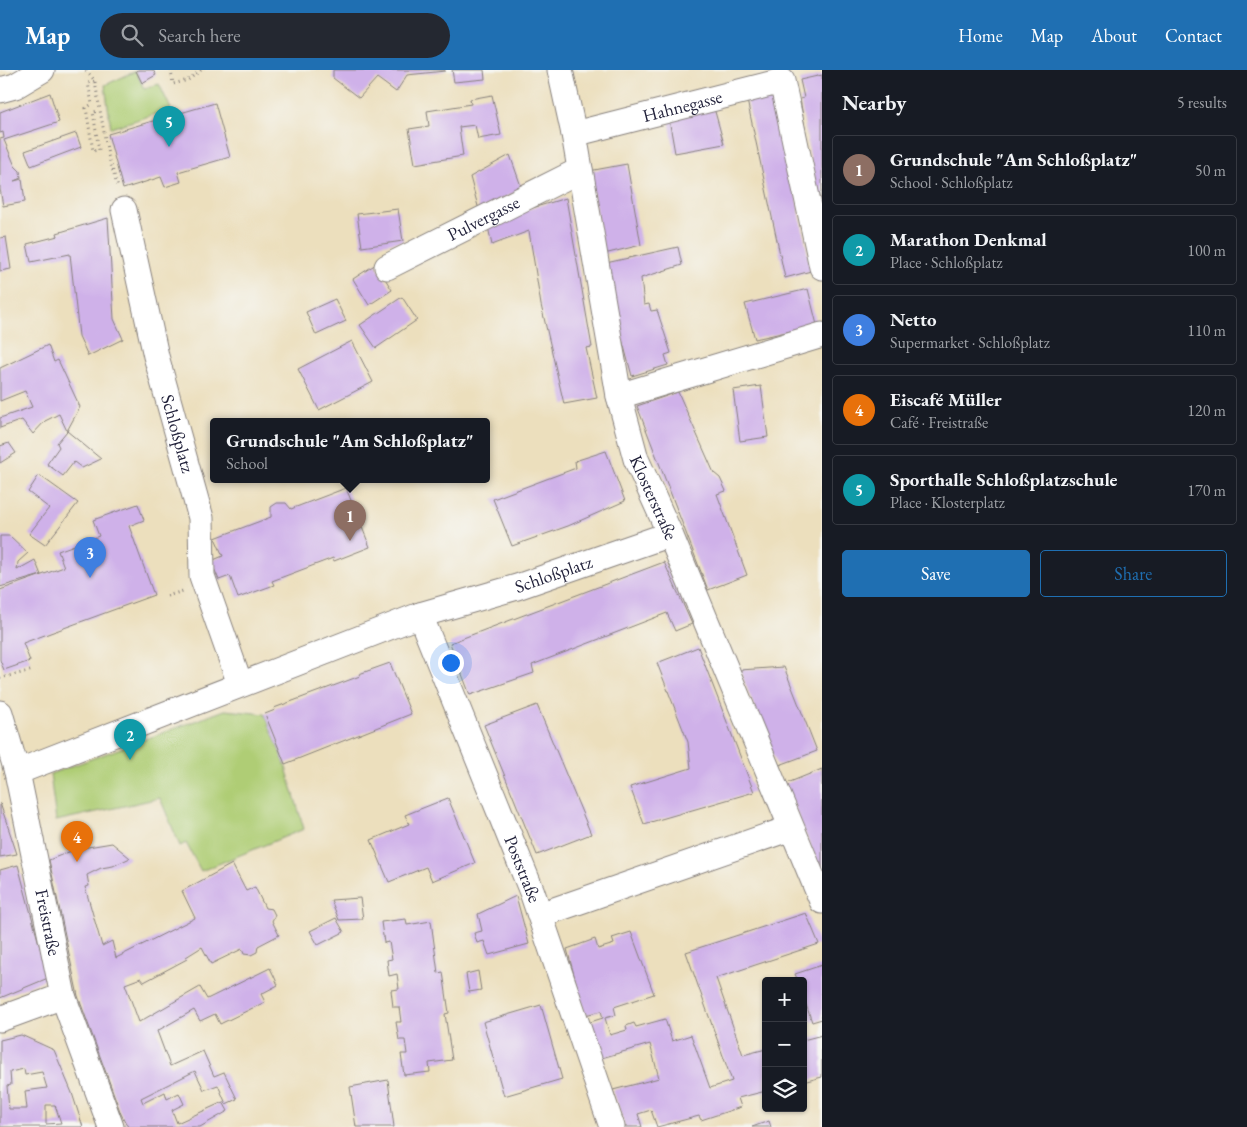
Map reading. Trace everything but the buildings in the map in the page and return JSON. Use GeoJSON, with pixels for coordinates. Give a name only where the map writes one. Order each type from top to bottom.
{"type":"FeatureCollection","features":[{"type":"Feature","properties":{"kind":"street","name":"Klosterstraße"},"geometry":{"type":"LineString","coordinates":[[560,70],[574,134],[619,396],[636,459],[670,534],[822,901]]}},
{"type":"Feature","properties":{"kind":"street"},"geometry":{"type":"LineString","coordinates":[[0,90],[15,86],[45,71]]}},
{"type":"Feature","properties":{"kind":"street","name":"Hahnegasse"},"geometry":{"type":"LineString","coordinates":[[574,134],[782,81],[822,267]]}},
{"type":"Feature","properties":{"kind":"street","name":"Pulvergasse"},"geometry":{"type":"LineString","coordinates":[[387,267],[580,170]]}},
{"type":"Feature","properties":{"kind":"street","name":"Schloßplatz"},"geometry":{"type":"LineString","coordinates":[[124,210],[151,337],[200,512],[202,576],[240,684]]}},
{"type":"Feature","properties":{"kind":"street"},"geometry":{"type":"LineString","coordinates":[[619,396],[822,335]]}},
{"type":"Feature","properties":{"kind":"street","name":"Schloßplatz"},"geometry":{"type":"LineString","coordinates":[[17,772],[420,615],[517,587],[670,534]]}},
{"type":"Feature","properties":{"kind":"street","name":"Poststraße"},"geometry":{"type":"LineString","coordinates":[[420,615],[540,914],[612,1127]]}},
{"type":"Feature","properties":{"kind":"street","name":"Freistraße"},"geometry":{"type":"LineString","coordinates":[[0,713],[17,772],[63,996],[111,1127]]}},
{"type":"Feature","properties":{"kind":"street"},"geometry":{"type":"LineString","coordinates":[[540,914],[791,828]]}},
{"type":"Feature","properties":{"kind":"street"},"geometry":{"type":"LineString","coordinates":[[0,1019],[63,996]]}},
{"type":"Feature","properties":{"kind":"path"},"geometry":{"type":"LineString","coordinates":[[86,70],[95,82],[108,154],[124,210]]}},
{"type":"Feature","properties":{"kind":"path"},"geometry":{"type":"LineString","coordinates":[[170,70],[173,84],[188,80],[201,70]]}},
{"type":"Feature","properties":{"kind":"path"},"geometry":{"type":"LineString","coordinates":[[95,82],[88,83],[92,104],[86,108],[93,151],[99,150],[94,112],[99,111]]}},
{"type":"Feature","properties":{"kind":"path"},"geometry":{"type":"LineString","coordinates":[[0,678],[34,670]]}},
{"type":"Feature","properties":{"kind":"green space"},"geometry":{"type":"Polygon","coordinates":[[[136,71],[144,89],[159,84],[171,109],[111,128],[105,85],[136,71]]]}},
{"type":"Feature","properties":{"kind":"green space"},"geometry":{"type":"Polygon","coordinates":[[[225,710],[265,714],[285,764],[304,829],[201,871],[186,843],[180,846],[160,798],[56,821],[50,774],[225,710]]]}},
{"type":"Feature","properties":{"kind":"place","name":"Sporthalle Schloßplatzschule"},"geometry":{"type":"Point","coordinates":[169,147]}},
{"type":"Feature","properties":{"kind":"place","name":"Grundschule \"Am Schloßplatz\""},"geometry":{"type":"Point","coordinates":[350,541]}},
{"type":"Feature","properties":{"kind":"place","name":"Netto"},"geometry":{"type":"Point","coordinates":[90,578]}},
{"type":"Feature","properties":{"kind":"place","name":"Marathon Denkmal"},"geometry":{"type":"Point","coordinates":[130,760]}},
{"type":"Feature","properties":{"kind":"place","name":"Eiscafé Müller"},"geometry":{"type":"Point","coordinates":[77,862]}}]}
